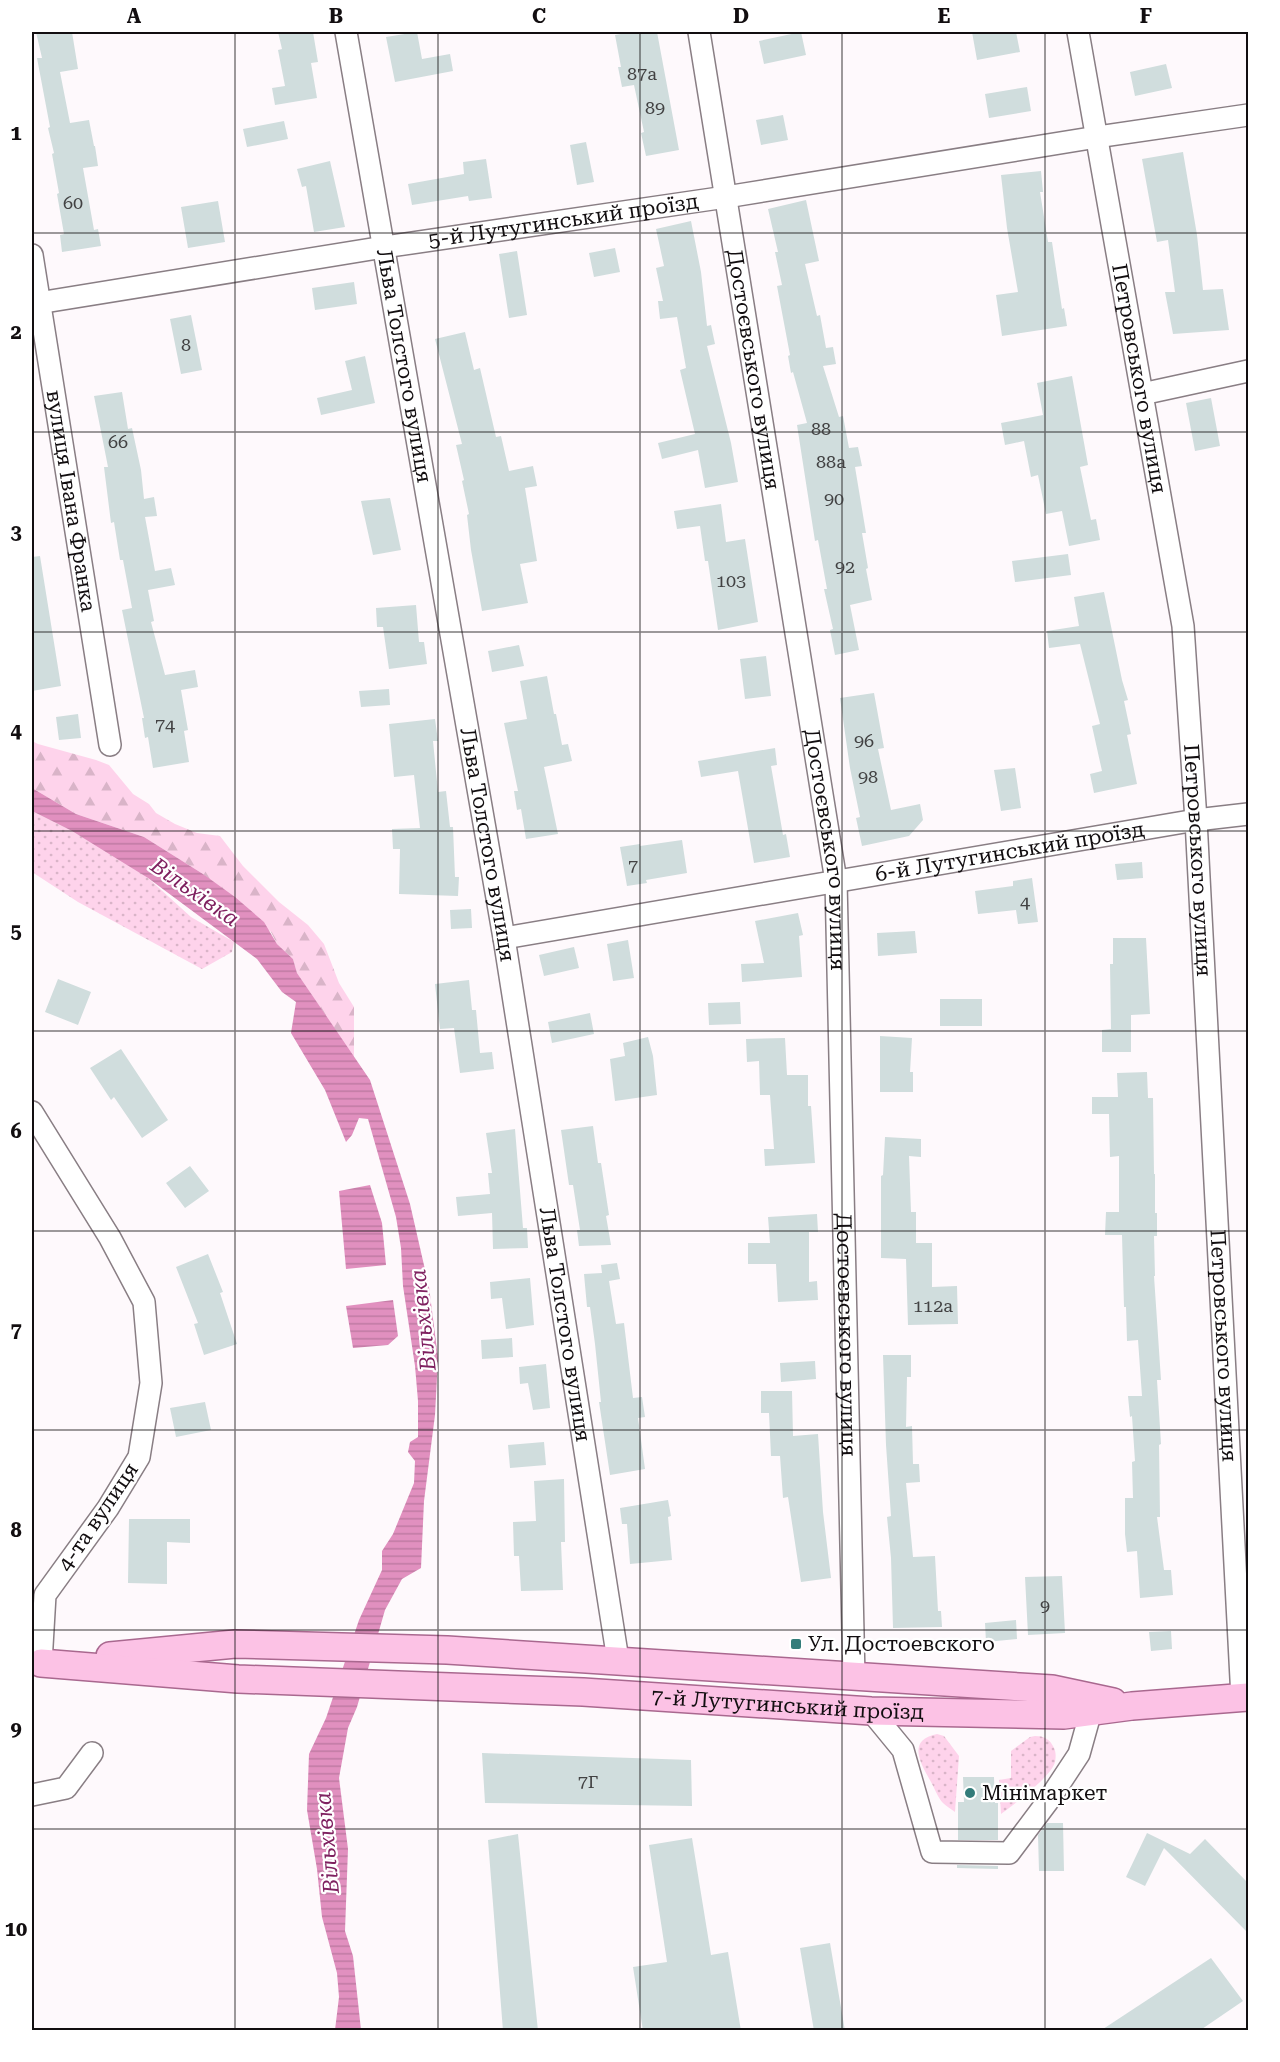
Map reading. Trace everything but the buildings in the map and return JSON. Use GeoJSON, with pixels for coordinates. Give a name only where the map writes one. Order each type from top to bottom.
{"type":"FeatureCollection","features":[{"type":"Feature","properties":{"kind":"main road","name":"7-й Лутугинський проїзд"},"geometry":{"type":"LineString","coordinates":[[36,1663],[235,1644],[447,1650],[618,1659],[854,1678],[1052,1689],[1132,1706]]}},
{"type":"Feature","properties":{"kind":"main road","name":"7-й Лутугинський проїзд"},"geometry":{"type":"LineString","coordinates":[[36,1663],[238,1679],[583,1692],[871,1711],[1064,1715],[1132,1706],[1245,1697]]}},
{"type":"Feature","properties":{"kind":"street","name":"Льва Толстого вулиця"},"geometry":{"type":"LineString","coordinates":[[346,32],[504,938],[618,1659]]}},
{"type":"Feature","properties":{"kind":"street","name":"Достоєвського вулиця"},"geometry":{"type":"LineString","coordinates":[[699,32],[836,881],[854,1678]]}},
{"type":"Feature","properties":{"kind":"street","name":"Петровського вулиця"},"geometry":{"type":"LineString","coordinates":[[1078,32],[1183,626],[1245,1697]]}},
{"type":"Feature","properties":{"kind":"street","name":"5-й Лутугинський проїзд"},"geometry":{"type":"LineString","coordinates":[[35,303],[384,247],[726,197],[1248,115]]}},
{"type":"Feature","properties":{"kind":"street","name":"вулиця Івана Франка"},"geometry":{"type":"LineString","coordinates":[[32,255],[35,303],[110,746]]}},
{"type":"Feature","properties":{"kind":"street"},"geometry":{"type":"LineString","coordinates":[[1142,394],[1248,371]]}},
{"type":"Feature","properties":{"kind":"street","name":"6-й Лутугинський проїзд"},"geometry":{"type":"LineString","coordinates":[[504,938],[1196,820],[1248,814]]}},
{"type":"Feature","properties":{"kind":"street","name":"4-та вулиця"},"geometry":{"type":"LineString","coordinates":[[32,1112],[110,1238],[144,1302],[151,1383],[139,1457],[108,1508],[45,1595],[36,1663]]}},
{"type":"Feature","properties":{"kind":"street"},"geometry":{"type":"LineString","coordinates":[[871,1711],[903,1750],[932,1852],[1010,1853],[1079,1754],[1091,1711]]}},
{"type":"Feature","properties":{"kind":"street"},"geometry":{"type":"LineString","coordinates":[[32,1795],[66,1788],[92,1753]]}},
{"type":"Feature","properties":{"kind":"green space"},"geometry":{"type":"Polygon","coordinates":[[[32,741],[109,765],[133,794],[149,804],[156,813],[197,833],[220,836],[243,866],[279,902],[308,925],[324,944],[339,983],[354,1007],[354,1058],[297,973],[293,959],[277,944],[271,932],[203,874],[144,837],[76,814],[32,788],[32,741]]]}},
{"type":"Feature","properties":{"kind":"green space"},"geometry":{"type":"Polygon","coordinates":[[[32,811],[72,831],[148,878],[191,917],[234,942],[232,952],[202,969],[78,902],[32,872],[32,811]]]}},
{"type":"Feature","properties":{"kind":"green space"},"geometry":{"type":"Polygon","coordinates":[[[937,1734],[944,1736],[959,1756],[955,1812],[940,1799],[920,1760],[919,1747],[922,1742],[927,1737],[937,1734]]]}},
{"type":"Feature","properties":{"kind":"green space"},"geometry":{"type":"Polygon","coordinates":[[[1030,1737],[1044,1737],[1051,1742],[1056,1756],[1055,1762],[1040,1782],[1001,1814],[999,1780],[1011,1778],[1011,1751],[1030,1737]]]}},
{"type":"Feature","properties":{"kind":"water","name":"Вільхівка"},"geometry":{"type":"Polygon","coordinates":[[[32,788],[76,814],[144,837],[203,874],[264,922],[277,944],[293,959],[297,973],[370,1080],[410,1204],[429,1287],[438,1358],[435,1415],[424,1501],[421,1568],[402,1579],[385,1610],[357,1707],[348,1728],[339,1778],[348,1849],[345,1931],[353,1956],[361,2030],[335,2030],[339,1997],[337,1973],[322,1917],[307,1810],[309,1754],[326,1718],[359,1620],[382,1570],[382,1551],[393,1534],[414,1483],[415,1461],[408,1452],[410,1442],[418,1437],[418,1401],[396,1217],[368,1119],[359,1118],[352,1135],[346,1142],[325,1090],[291,1033],[296,1002],[282,992],[257,959],[148,878],[72,831],[32,811],[32,788]]]}},
{"type":"Feature","properties":{"kind":"water"},"geometry":{"type":"Polygon","coordinates":[[[370,1185],[382,1223],[386,1265],[346,1269],[339,1191],[370,1185]]]}},
{"type":"Feature","properties":{"kind":"water"},"geometry":{"type":"Polygon","coordinates":[[[393,1300],[398,1336],[388,1345],[353,1348],[346,1306],[393,1300]]]}},
{"type":"Feature","properties":{"kind":"place","name":"Ул. Достоевского"},"geometry":{"type":"Point","coordinates":[796,1644]}},
{"type":"Feature","properties":{"kind":"place","name":"Мінімаркет"},"geometry":{"type":"Point","coordinates":[970,1793]}}]}
